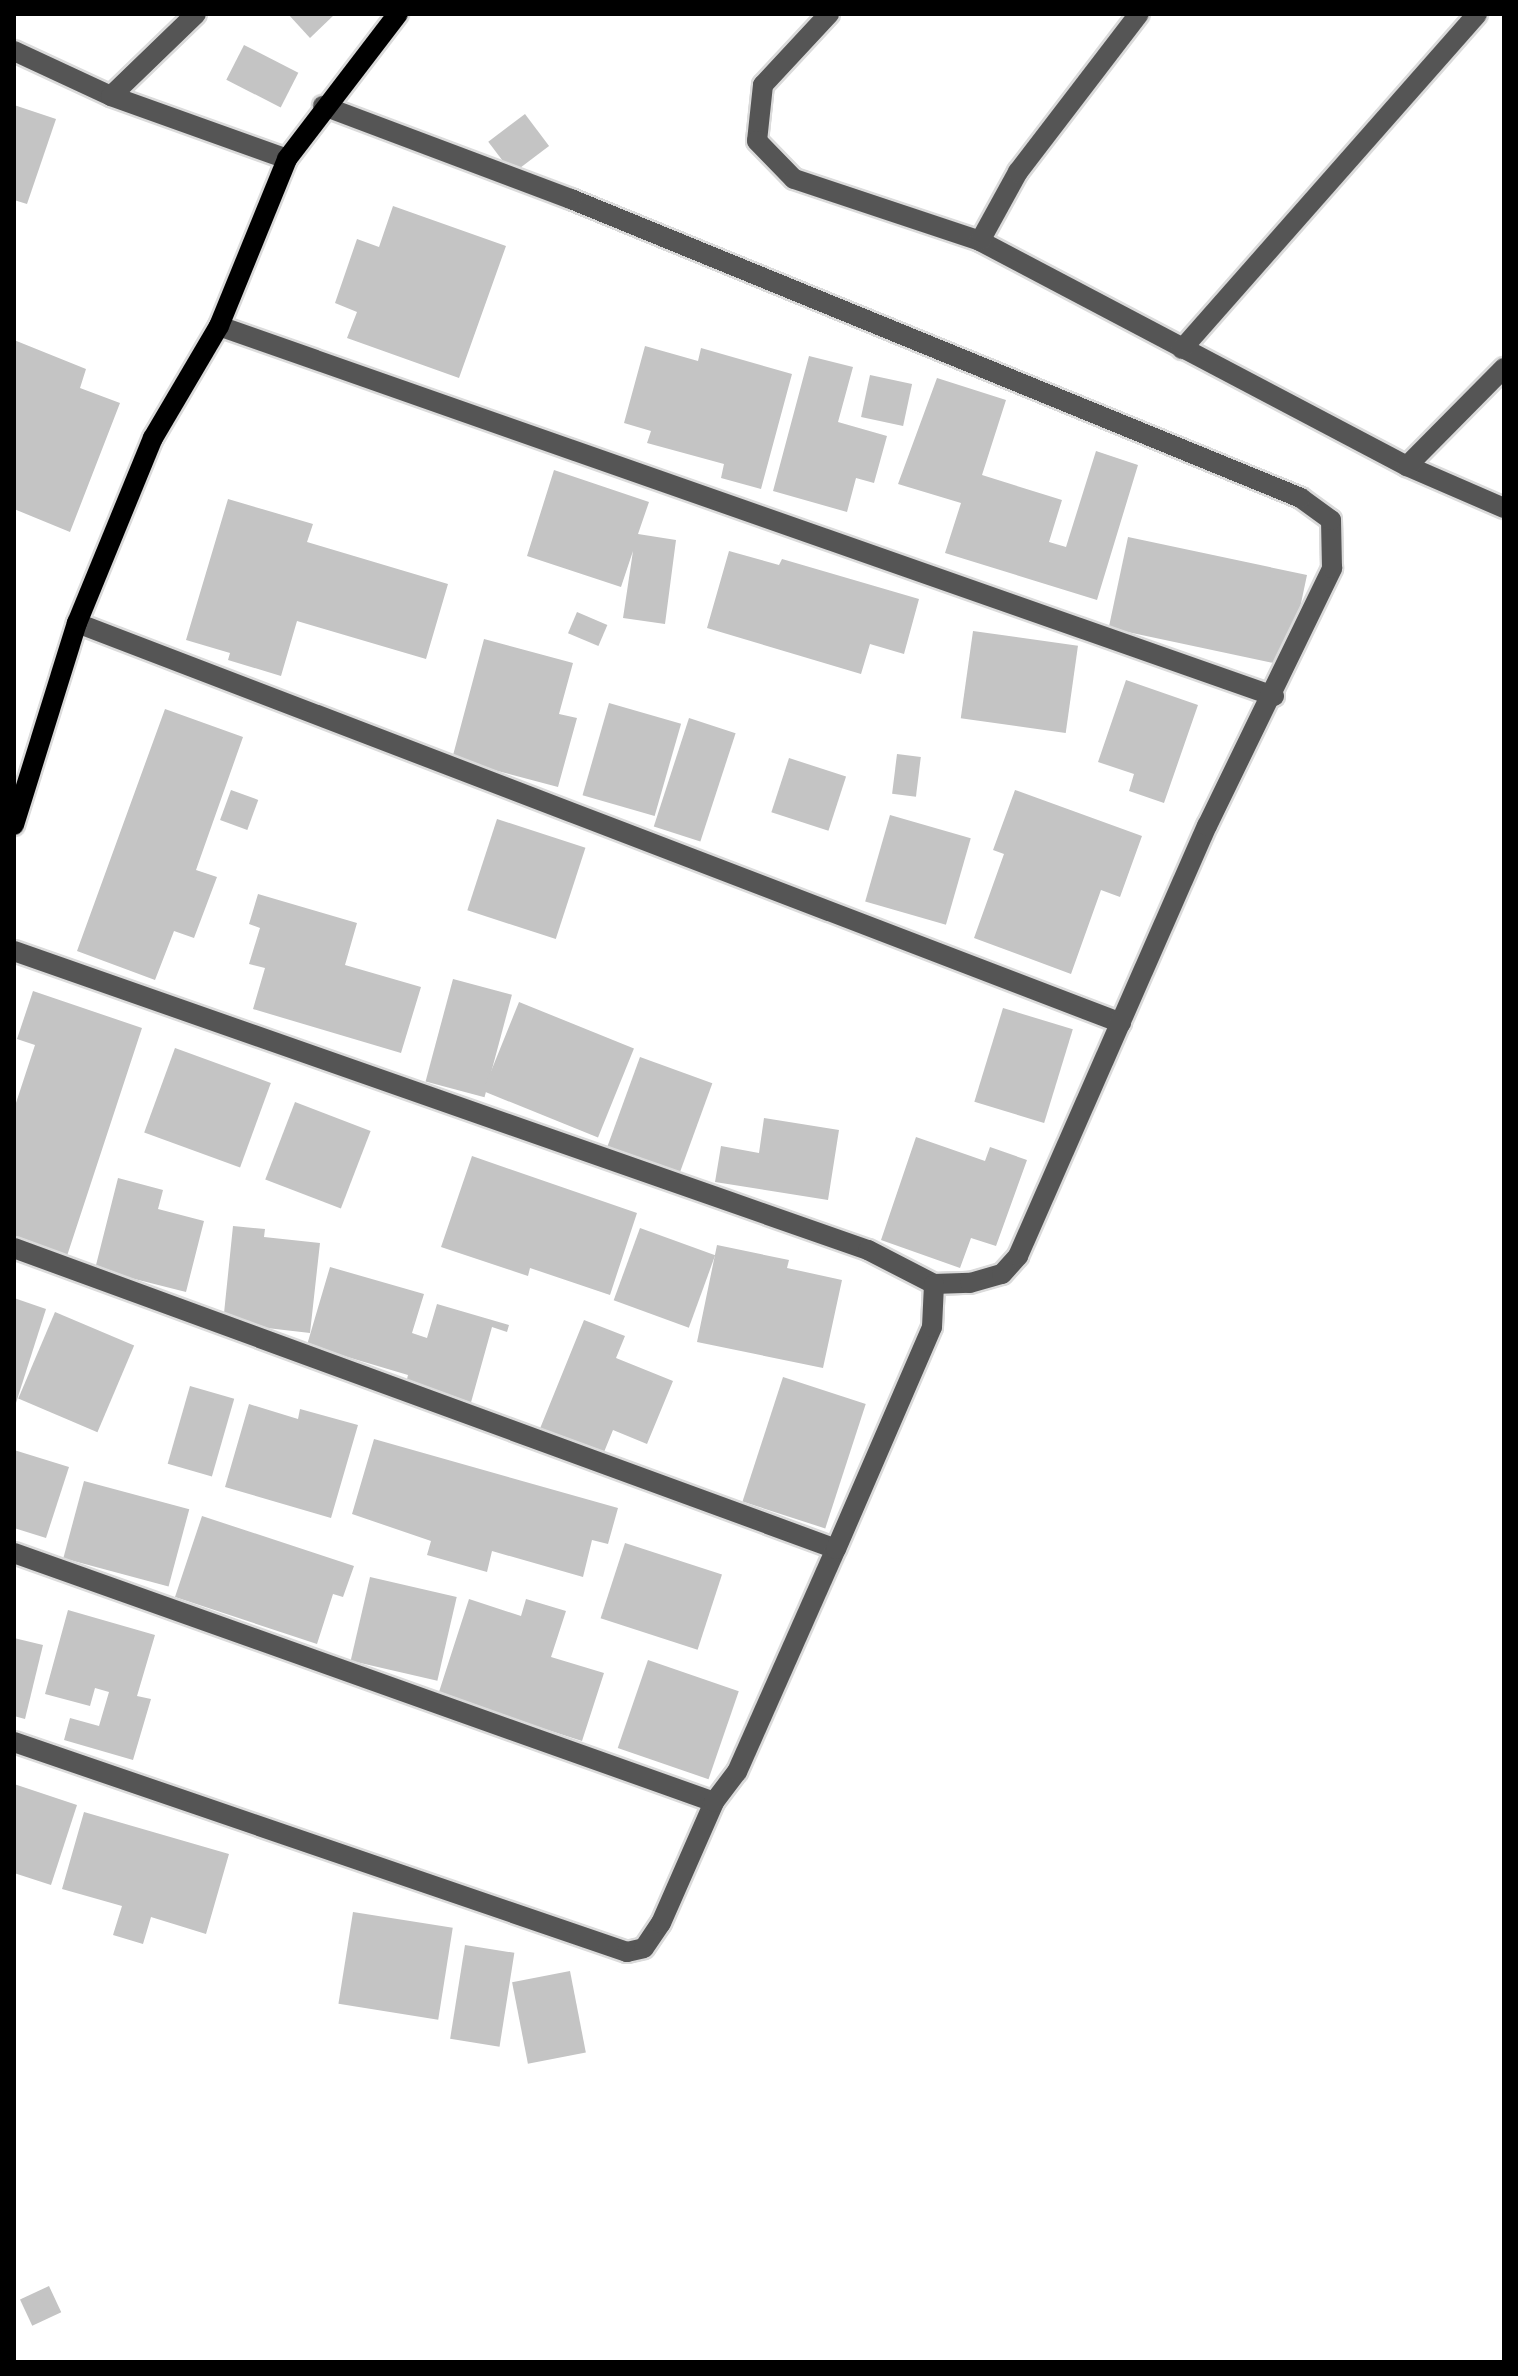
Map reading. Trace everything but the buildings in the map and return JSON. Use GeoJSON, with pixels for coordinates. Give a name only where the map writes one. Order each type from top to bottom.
{"type":"FeatureCollection","features":[{"type":"Feature","properties":{"kind":"main road"},"geometry":{"type":"LineString","coordinates":[[14,825],[77,623],[153,438],[219,326],[287,159],[323,106],[398,14]]}},
{"type":"Feature","properties":{"kind":"street"},"geometry":{"type":"LineString","coordinates":[[111,96],[196,14]]}},
{"type":"Feature","properties":{"kind":"street"},"geometry":{"type":"LineString","coordinates":[[829,14],[763,85],[757,141],[794,179],[980,241],[1407,466],[1504,508]]}},
{"type":"Feature","properties":{"kind":"street"},"geometry":{"type":"LineString","coordinates":[[980,241],[1018,172],[1139,14]]}},
{"type":"Feature","properties":{"kind":"street"},"geometry":{"type":"LineString","coordinates":[[1182,349],[1477,14]]}},
{"type":"Feature","properties":{"kind":"street"},"geometry":{"type":"LineString","coordinates":[[14,51],[111,96],[287,159]]}},
{"type":"Feature","properties":{"kind":"street"},"geometry":{"type":"LineString","coordinates":[[14,951],[868,1250],[934,1284],[970,1283],[1002,1274],[1018,1256],[1207,826],[1274,696],[1332,568],[1331,520],[1301,498],[571,199],[323,106]]}},
{"type":"Feature","properties":{"kind":"street"},"geometry":{"type":"LineString","coordinates":[[219,326],[1274,696]]}},
{"type":"Feature","properties":{"kind":"street"},"geometry":{"type":"LineString","coordinates":[[1407,466],[1504,368]]}},
{"type":"Feature","properties":{"kind":"street"},"geometry":{"type":"LineString","coordinates":[[77,623],[1121,1023]]}},
{"type":"Feature","properties":{"kind":"street"},"geometry":{"type":"LineString","coordinates":[[14,1248],[836,1549]]}},
{"type":"Feature","properties":{"kind":"street"},"geometry":{"type":"LineString","coordinates":[[14,1742],[627,1952],[644,1948],[661,1923],[714,1802],[737,1772],[836,1549],[932,1327],[934,1284]]}},
{"type":"Feature","properties":{"kind":"street"},"geometry":{"type":"LineString","coordinates":[[14,1553],[714,1802]]}}]}
